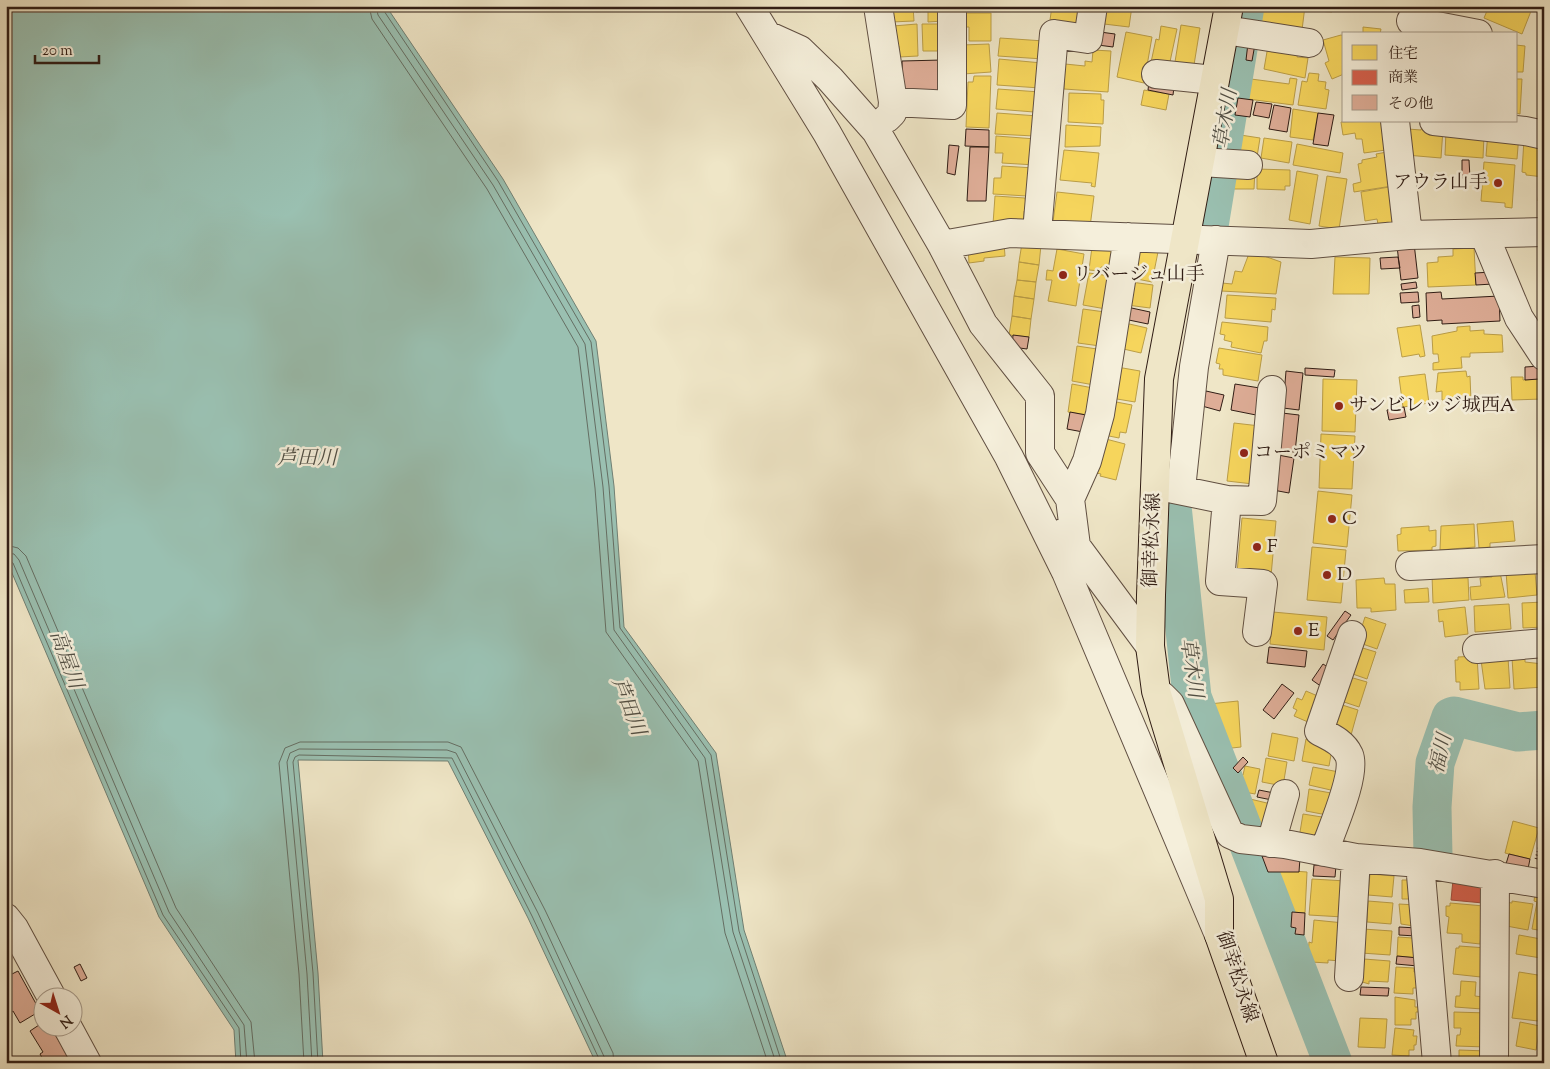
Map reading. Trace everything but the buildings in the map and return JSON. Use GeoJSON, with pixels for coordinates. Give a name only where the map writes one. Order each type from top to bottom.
{"type":"FeatureCollection","features":[{"type":"Feature","properties":{"kind":"main road","name":"御幸松永線"},"geometry":{"type":"LineString","coordinates":[[1227,18],[1214,80],[1223,164],[1186,240],[1159,379],[1170,487],[1150,646],[1156,691],[1219,900],[1219,935],[1264,1063]]}},
{"type":"Feature","properties":{"kind":"street"},"geometry":{"type":"LineString","coordinates":[[749,6],[827,133],[1009,457],[1066,572],[1219,935]]}},
{"type":"Feature","properties":{"kind":"street"},"geometry":{"type":"LineString","coordinates":[[876,131],[892,113],[893,102],[878,6]]}},
{"type":"Feature","properties":{"kind":"street"},"geometry":{"type":"LineString","coordinates":[[893,102],[952,105],[952,6]]}},
{"type":"Feature","properties":{"kind":"street"},"geometry":{"type":"LineString","coordinates":[[1037,232],[1054,34],[1088,39],[1093,6]]}},
{"type":"Feature","properties":{"kind":"street"},"geometry":{"type":"LineString","coordinates":[[1411,21],[1452,17],[1475,32]]}},
{"type":"Feature","properties":{"kind":"street"},"geometry":{"type":"LineString","coordinates":[[1227,18],[1309,43]]}},
{"type":"Feature","properties":{"kind":"street"},"geometry":{"type":"LineString","coordinates":[[769,36],[800,50],[830,79],[876,131],[942,245],[983,324],[1040,396],[1040,453],[1070,499],[1076,546]]}},
{"type":"Feature","properties":{"kind":"street"},"geometry":{"type":"LineString","coordinates":[[1156,74],[1214,80]]}},
{"type":"Feature","properties":{"kind":"street"},"geometry":{"type":"LineString","coordinates":[[1395,122],[1408,235]]}},
{"type":"Feature","properties":{"kind":"street"},"geometry":{"type":"LineString","coordinates":[[1443,122],[1525,131],[1544,135]]}},
{"type":"Feature","properties":{"kind":"street"},"geometry":{"type":"LineString","coordinates":[[942,245],[1010,233],[1037,232],[1311,244],[1408,235],[1544,232]]}},
{"type":"Feature","properties":{"kind":"street"},"geometry":{"type":"LineString","coordinates":[[1484,234],[1519,318],[1544,356]]}},
{"type":"Feature","properties":{"kind":"street"},"geometry":{"type":"LineString","coordinates":[[1070,499],[1087,461],[1100,414],[1128,236]]}},
{"type":"Feature","properties":{"kind":"street"},"geometry":{"type":"LineString","coordinates":[[1216,240],[1194,367],[1170,487],[1227,500],[1262,501],[1272,390]]}},
{"type":"Feature","properties":{"kind":"street"},"geometry":{"type":"LineString","coordinates":[[1227,500],[1220,581],[1263,584],[1257,632]]}},
{"type":"Feature","properties":{"kind":"street"},"geometry":{"type":"LineString","coordinates":[[1039,517],[1065,534],[1076,546],[1150,646]]}},
{"type":"Feature","properties":{"kind":"street"},"geometry":{"type":"LineString","coordinates":[[1410,566],[1544,559]]}},
{"type":"Feature","properties":{"kind":"street"},"geometry":{"type":"LineString","coordinates":[[1324,852],[1350,772],[1349,755],[1340,743],[1319,731],[1352,635]]}},
{"type":"Feature","properties":{"kind":"street"},"geometry":{"type":"LineString","coordinates":[[1477,649],[1544,643]]}},
{"type":"Feature","properties":{"kind":"street"},"geometry":{"type":"LineString","coordinates":[[1156,691],[1170,704],[1230,834],[1255,841],[1356,858],[1420,863],[1494,874],[1544,884]]}},
{"type":"Feature","properties":{"kind":"street"},"geometry":{"type":"LineString","coordinates":[[1255,841],[1284,794]]}},
{"type":"Feature","properties":{"kind":"street"},"geometry":{"type":"LineString","coordinates":[[1349,977],[1356,858]]}},
{"type":"Feature","properties":{"kind":"street"},"geometry":{"type":"LineString","coordinates":[[1420,863],[1437,1063]]}},
{"type":"Feature","properties":{"kind":"street"},"geometry":{"type":"LineString","coordinates":[[1494,874],[1494,1063]]}},
{"type":"Feature","properties":{"kind":"street"},"geometry":{"type":"LineString","coordinates":[[6,918],[14,928],[46,986]]}},
{"type":"Feature","properties":{"kind":"street"},"geometry":{"type":"LineString","coordinates":[[72,1036],[87,1063]]}},
{"type":"Feature","properties":{"kind":"water","name":"芦田川"},"geometry":{"type":"Polygon","coordinates":[[[6,6],[386,6],[503,179],[596,341],[614,486],[624,627],[716,753],[744,930],[788,1063],[596,1063],[528,918],[448,761],[298,760],[318,973],[323,1063],[236,1063],[234,1030],[159,917],[6,559],[6,6]]]}},
{"type":"Feature","properties":{"kind":"waterway","name":"草木川"},"geometry":{"type":"LineString","coordinates":[[1208,232],[1245,6]]}},
{"type":"Feature","properties":{"kind":"waterway","name":"草木川"},"geometry":{"type":"LineString","coordinates":[[1174,449],[1172,506],[1192,697],[1333,1063]]}},
{"type":"Feature","properties":{"kind":"waterway","name":"福川"},"geometry":{"type":"LineString","coordinates":[[1433,856],[1432,807],[1435,763],[1451,717],[1454,716],[1518,732],[1544,730]]}},
{"type":"Feature","properties":{"kind":"place","name":"アウラ山手"},"geometry":{"type":"Point","coordinates":[1498,183]}},
{"type":"Feature","properties":{"kind":"place","name":"リバージュ山手"},"geometry":{"type":"Point","coordinates":[1063,275]}},
{"type":"Feature","properties":{"kind":"place","name":"サンビレッジ城西A"},"geometry":{"type":"Point","coordinates":[1339,406]}},
{"type":"Feature","properties":{"kind":"place","name":"コーポミマツ"},"geometry":{"type":"Point","coordinates":[1244,453]}},
{"type":"Feature","properties":{"kind":"place","name":"C"},"geometry":{"type":"Point","coordinates":[1332,519]}},
{"type":"Feature","properties":{"kind":"place","name":"F"},"geometry":{"type":"Point","coordinates":[1257,547]}},
{"type":"Feature","properties":{"kind":"place","name":"D"},"geometry":{"type":"Point","coordinates":[1327,575]}},
{"type":"Feature","properties":{"kind":"place","name":"E"},"geometry":{"type":"Point","coordinates":[1298,631]}},
{"type":"Feature","properties":{"kind":"water label","name":"高屋川"},"geometry":{"type":"Point","coordinates":[65,660]}}]}
